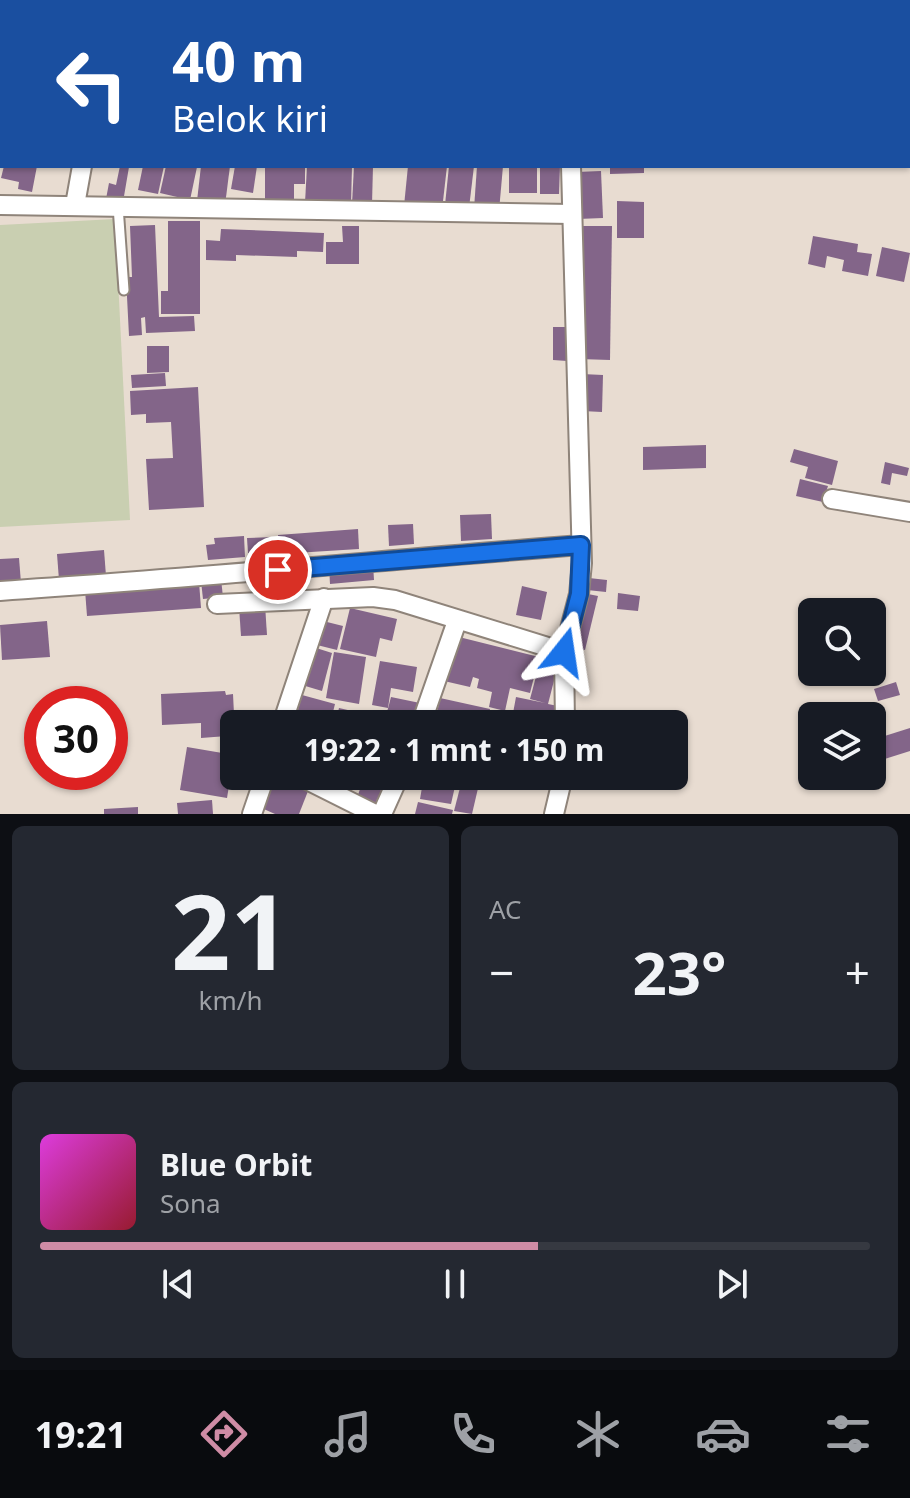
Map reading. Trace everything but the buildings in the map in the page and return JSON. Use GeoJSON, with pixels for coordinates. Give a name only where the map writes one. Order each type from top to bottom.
{"type":"FeatureCollection","features":[{"type":"Feature","properties":{"kind":"street"},"geometry":{"type":"LineString","coordinates":[[75,205],[82,168]]}},
{"type":"Feature","properties":{"kind":"street"},"geometry":{"type":"LineString","coordinates":[[565,710],[564,652],[579,594],[581,545],[571,168]]}},
{"type":"Feature","properties":{"kind":"street"},"geometry":{"type":"LineString","coordinates":[[0,205],[572,214]]}},
{"type":"Feature","properties":{"kind":"street"},"geometry":{"type":"LineString","coordinates":[[832,499],[910,512]]}},
{"type":"Feature","properties":{"kind":"street"},"geometry":{"type":"LineString","coordinates":[[0,591],[581,545]]}},
{"type":"Feature","properties":{"kind":"street"},"geometry":{"type":"LineString","coordinates":[[217,604],[324,598],[395,600],[564,652]]}},
{"type":"Feature","properties":{"kind":"street"},"geometry":{"type":"LineString","coordinates":[[287,710],[324,598]]}},
{"type":"Feature","properties":{"kind":"street"},"geometry":{"type":"LineString","coordinates":[[426,710],[457,621]]}},
{"type":"Feature","properties":{"kind":"street"},"geometry":{"type":"LineString","coordinates":[[252,814],[260,790]]}},
{"type":"Feature","properties":{"kind":"street"},"geometry":{"type":"LineString","coordinates":[[327,790],[375,814]]}},
{"type":"Feature","properties":{"kind":"street"},"geometry":{"type":"LineString","coordinates":[[382,814],[393,790]]}},
{"type":"Feature","properties":{"kind":"street"},"geometry":{"type":"LineString","coordinates":[[554,814],[560,790]]}},
{"type":"Feature","properties":{"kind":"lane"},"geometry":{"type":"LineString","coordinates":[[118,206],[124,290]]}},
{"type":"Feature","properties":{"kind":"green space"},"geometry":{"type":"Polygon","coordinates":[[[115,219],[130,520],[0,527],[0,225],[115,219]]]}},
{"type":"Feature","properties":{"kind":"route"},"geometry":{"type":"LineString","coordinates":[[278,570],[581,545],[579,594],[564,652]]}}]}
